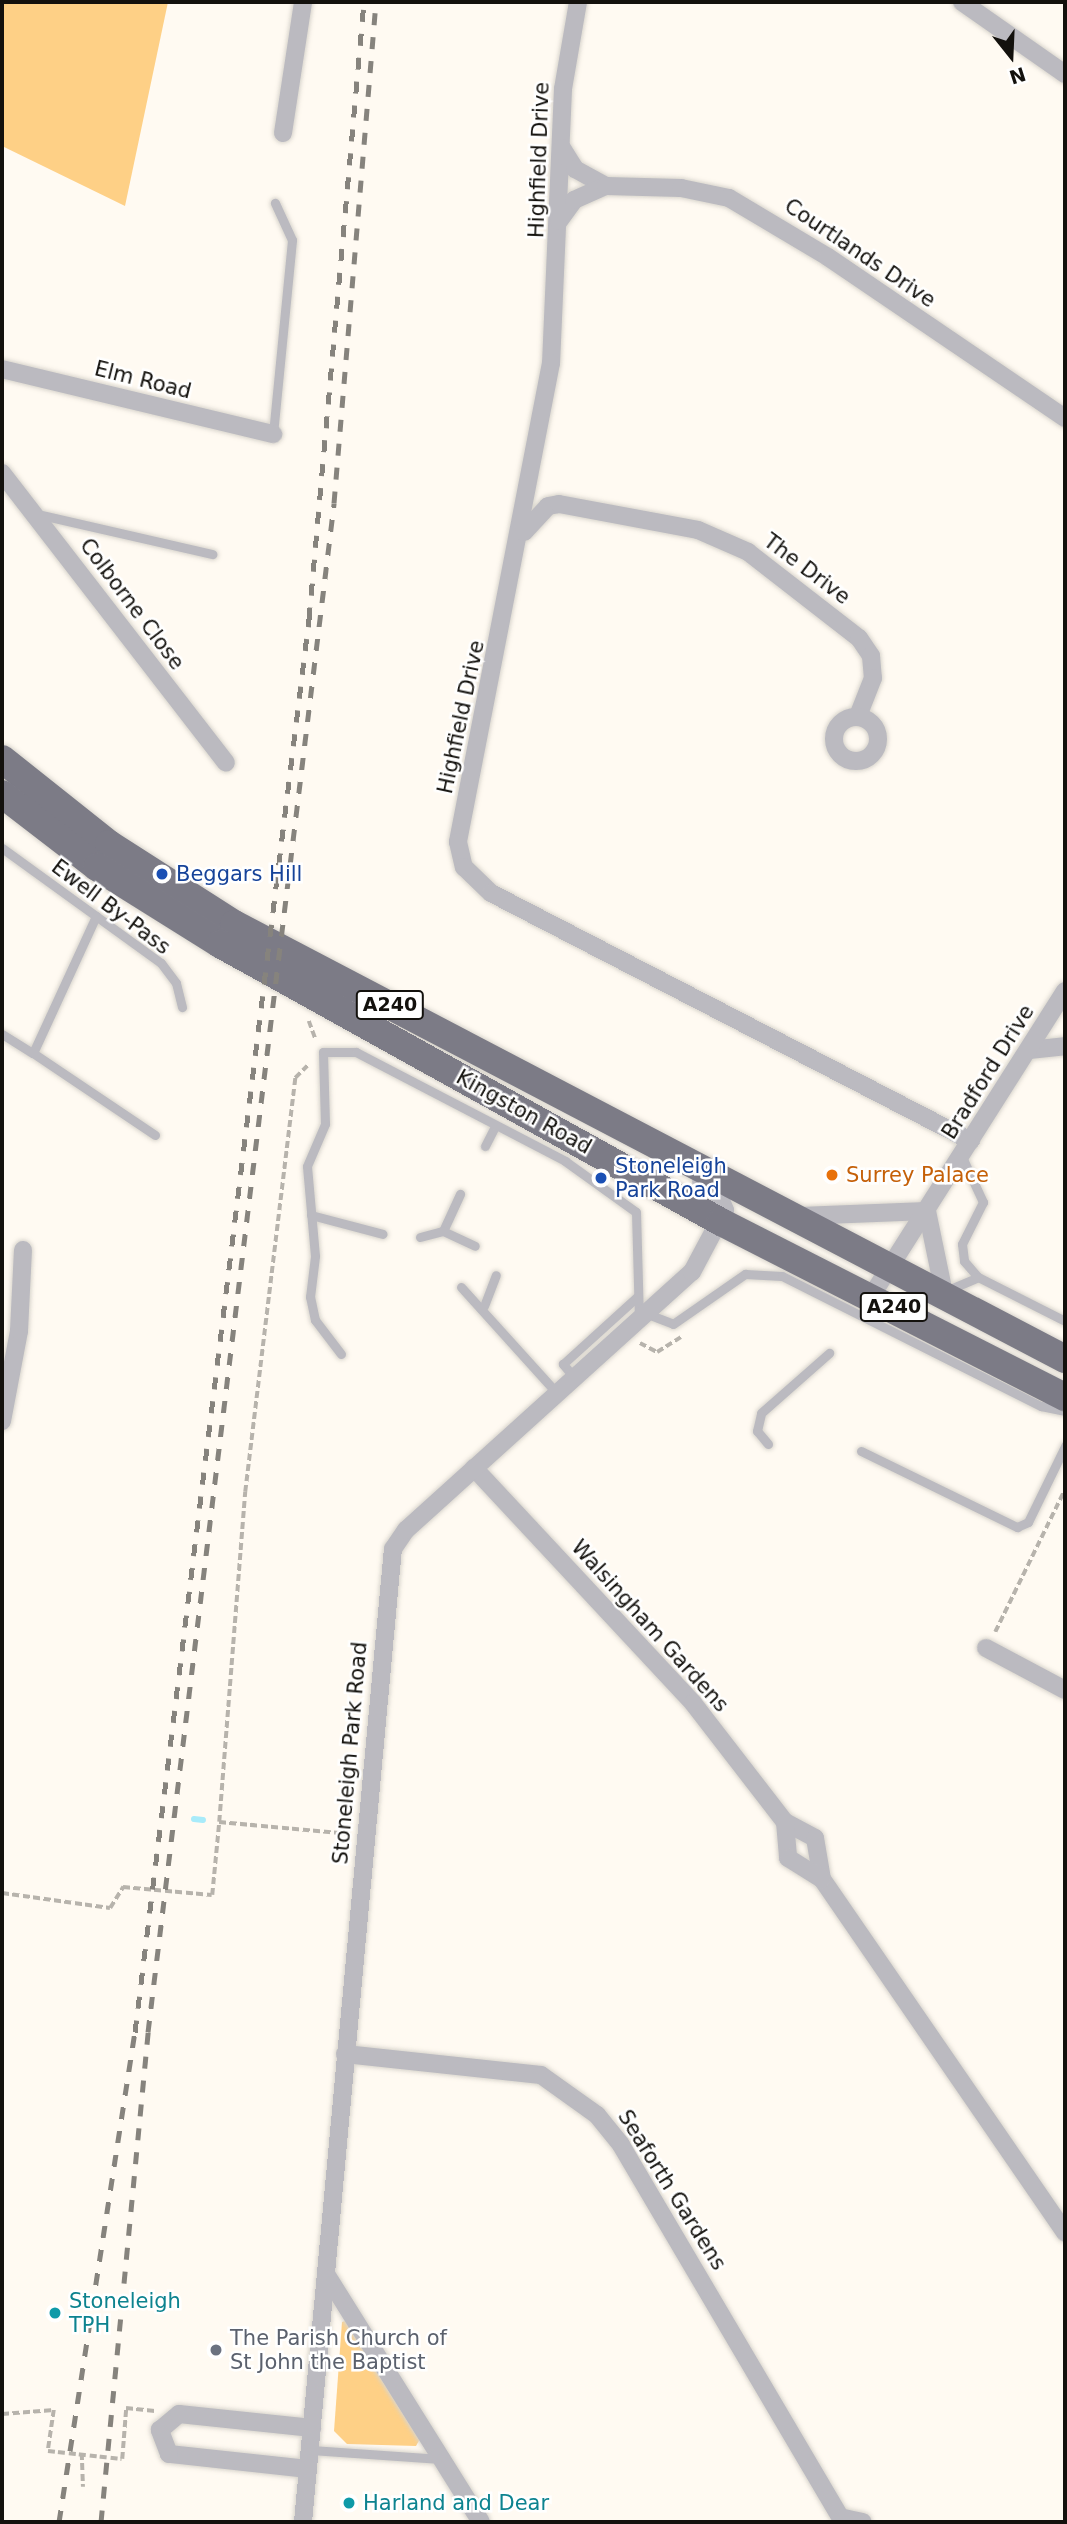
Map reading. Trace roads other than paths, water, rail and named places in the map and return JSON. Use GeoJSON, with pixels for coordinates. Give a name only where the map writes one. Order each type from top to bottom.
{"type":"FeatureCollection","features":[{"type":"Feature","properties":{"kind":"highway","name":"Kingston Road"},"geometry":{"type":"LineString","coordinates":[[2,759],[109,844],[234,924],[674,1150],[1065,1359]]}},
{"type":"Feature","properties":{"kind":"highway","name":"Kingston Road"},"geometry":{"type":"LineString","coordinates":[[2,794],[97,867],[220,944],[721,1222],[873,1295],[1065,1397]]}},
{"type":"Feature","properties":{"kind":"street"},"geometry":{"type":"LineString","coordinates":[[283,133],[303,2]]}},
{"type":"Feature","properties":{"kind":"street","name":"Highfield Drive"},"geometry":{"type":"LineString","coordinates":[[578,2],[566,55],[554,327],[536,468],[458,842],[472,879],[967,1149]]}},
{"type":"Feature","properties":{"kind":"street"},"geometry":{"type":"LineString","coordinates":[[965,3],[1065,74]]}},
{"type":"Feature","properties":{"kind":"street","name":"Courtlands Drive"},"geometry":{"type":"LineString","coordinates":[[562,148],[575,169],[606,186],[703,191],[761,213],[1065,418]]}},
{"type":"Feature","properties":{"kind":"street","name":"Courtlands Drive"},"geometry":{"type":"LineString","coordinates":[[559,221],[574,200],[606,186]]}},
{"type":"Feature","properties":{"kind":"street","name":"Elm Road"},"geometry":{"type":"LineString","coordinates":[[2,369],[273,434]]}},
{"type":"Feature","properties":{"kind":"street"},"geometry":{"type":"LineString","coordinates":[[523,534],[548,506],[559,504],[536,468]]}},
{"type":"Feature","properties":{"kind":"street","name":"Colborne Close"},"geometry":{"type":"LineString","coordinates":[[2,473],[226,763]]}},
{"type":"Feature","properties":{"kind":"street","name":"The Drive"},"geometry":{"type":"LineString","coordinates":[[559,504],[698,530],[748,552],[797,585],[871,656],[873,678],[858,716]]}},
{"type":"Feature","properties":{"kind":"street","name":"Bradford Drive"},"geometry":{"type":"LineString","coordinates":[[873,1295],[1065,991]]}},
{"type":"Feature","properties":{"kind":"street"},"geometry":{"type":"LineString","coordinates":[[1029,1050],[1065,1046]]}},
{"type":"Feature","properties":{"kind":"street"},"geometry":{"type":"LineString","coordinates":[[674,1150],[687,1174],[722,1196],[721,1222]]}},
{"type":"Feature","properties":{"kind":"street"},"geometry":{"type":"LineString","coordinates":[[800,1216],[928,1211],[944,1293]]}},
{"type":"Feature","properties":{"kind":"street","name":"Stoneleigh Park Road"},"geometry":{"type":"LineString","coordinates":[[303,2522],[393,1549],[474,1468],[624,1330],[641,1309],[692,1272],[721,1222]]}},
{"type":"Feature","properties":{"kind":"street"},"geometry":{"type":"LineString","coordinates":[[2,1421],[19,1331],[23,1250]]}},
{"type":"Feature","properties":{"kind":"street","name":"Walsingham Gardens"},"geometry":{"type":"LineString","coordinates":[[474,1468],[693,1703],[785,1822],[815,1838],[822,1880]]}},
{"type":"Feature","properties":{"kind":"street"},"geometry":{"type":"LineString","coordinates":[[986,1648],[1065,1690]]}},
{"type":"Feature","properties":{"kind":"street","name":"Walsingham Gardens"},"geometry":{"type":"LineString","coordinates":[[785,1822],[788,1858],[822,1880],[1065,2233]]}},
{"type":"Feature","properties":{"kind":"street","name":"Seaforth Gardens"},"geometry":{"type":"LineString","coordinates":[[345,2054],[541,2075],[597,2115],[844,2520],[863,2522]]}},
{"type":"Feature","properties":{"kind":"street"},"geometry":{"type":"LineString","coordinates":[[326,2274],[446,2459],[481,2522]]}},
{"type":"Feature","properties":{"kind":"street"},"geometry":{"type":"LineString","coordinates":[[308,2469],[169,2454],[160,2430],[178,2414],[312,2428]]}},
{"type":"Feature","properties":{"kind":"lane"},"geometry":{"type":"LineString","coordinates":[[273,434],[292,240],[275,203]]}},
{"type":"Feature","properties":{"kind":"lane"},"geometry":{"type":"LineString","coordinates":[[36,514],[212,554]]}},
{"type":"Feature","properties":{"kind":"lane","name":"Ewell By-Pass"},"geometry":{"type":"LineString","coordinates":[[2,848],[161,963],[176,983],[182,1007]]}},
{"type":"Feature","properties":{"kind":"lane"},"geometry":{"type":"LineString","coordinates":[[33,1053],[96,916]]}},
{"type":"Feature","properties":{"kind":"lane"},"geometry":{"type":"LineString","coordinates":[[2,1034],[155,1135]]}},
{"type":"Feature","properties":{"kind":"lane"},"geometry":{"type":"LineString","coordinates":[[341,1354],[315,1320],[310,1297],[311,1214],[307,1166],[325,1124],[323,1052],[356,1052],[565,1161],[636,1212],[641,1309]]}},
{"type":"Feature","properties":{"kind":"lane"},"geometry":{"type":"LineString","coordinates":[[485,1146],[495,1126]]}},
{"type":"Feature","properties":{"kind":"lane"},"geometry":{"type":"LineString","coordinates":[[967,1149],[983,1202],[962,1244],[978,1278],[1065,1321]]}},
{"type":"Feature","properties":{"kind":"lane"},"geometry":{"type":"LineString","coordinates":[[443,1231],[460,1194]]}},
{"type":"Feature","properties":{"kind":"lane"},"geometry":{"type":"LineString","coordinates":[[311,1214],[383,1234]]}},
{"type":"Feature","properties":{"kind":"lane"},"geometry":{"type":"LineString","coordinates":[[420,1237],[443,1231],[475,1246]]}},
{"type":"Feature","properties":{"kind":"lane"},"geometry":{"type":"LineString","coordinates":[[641,1309],[673,1324],[744,1274],[782,1276],[1041,1406],[1065,1411]]}},
{"type":"Feature","properties":{"kind":"lane"},"geometry":{"type":"LineString","coordinates":[[484,1306],[496,1275]]}},
{"type":"Feature","properties":{"kind":"lane"},"geometry":{"type":"LineString","coordinates":[[944,1293],[978,1278]]}},
{"type":"Feature","properties":{"kind":"lane"},"geometry":{"type":"LineString","coordinates":[[461,1287],[484,1306],[556,1392]]}},
{"type":"Feature","properties":{"kind":"lane"},"geometry":{"type":"LineString","coordinates":[[573,1376],[563,1364],[641,1309]]}},
{"type":"Feature","properties":{"kind":"lane"},"geometry":{"type":"LineString","coordinates":[[768,1444],[757,1431],[761,1413],[829,1353]]}},
{"type":"Feature","properties":{"kind":"lane"},"geometry":{"type":"LineString","coordinates":[[861,1451],[1017,1527],[1028,1522],[1065,1446]]}},
{"type":"Feature","properties":{"kind":"lane"},"geometry":{"type":"LineString","coordinates":[[311,2450],[446,2459]]}},
{"type":"Feature","properties":{"kind":"waterway"},"geometry":{"type":"LineString","coordinates":[[194,1819],[203,1820]]}},
{"type":"Feature","properties":{"kind":"railway"},"geometry":{"type":"LineString","coordinates":[[59,2522],[135,2032],[309,619],[364,2]]}},
{"type":"Feature","properties":{"kind":"railway"},"geometry":{"type":"LineString","coordinates":[[101,2522],[148,2032],[334,503],[376,2]]}},
{"type":"Feature","properties":{"kind":"place","name":"Beggars Hill"},"geometry":{"type":"Point","coordinates":[162,874]}},
{"type":"Feature","properties":{"kind":"place","name":"Surrey Palace"},"geometry":{"type":"Point","coordinates":[832,1175]}},
{"type":"Feature","properties":{"kind":"place","name":"Stoneleigh Park Road"},"geometry":{"type":"Point","coordinates":[601,1178]}},
{"type":"Feature","properties":{"kind":"place","name":"Stoneleigh TPH"},"geometry":{"type":"Point","coordinates":[55,2313]}},
{"type":"Feature","properties":{"kind":"place","name":"The Parish Church of St John the Baptist"},"geometry":{"type":"Point","coordinates":[216,2350]}},
{"type":"Feature","properties":{"kind":"place","name":"Harland and Dear"},"geometry":{"type":"Point","coordinates":[349,2503]}}]}
